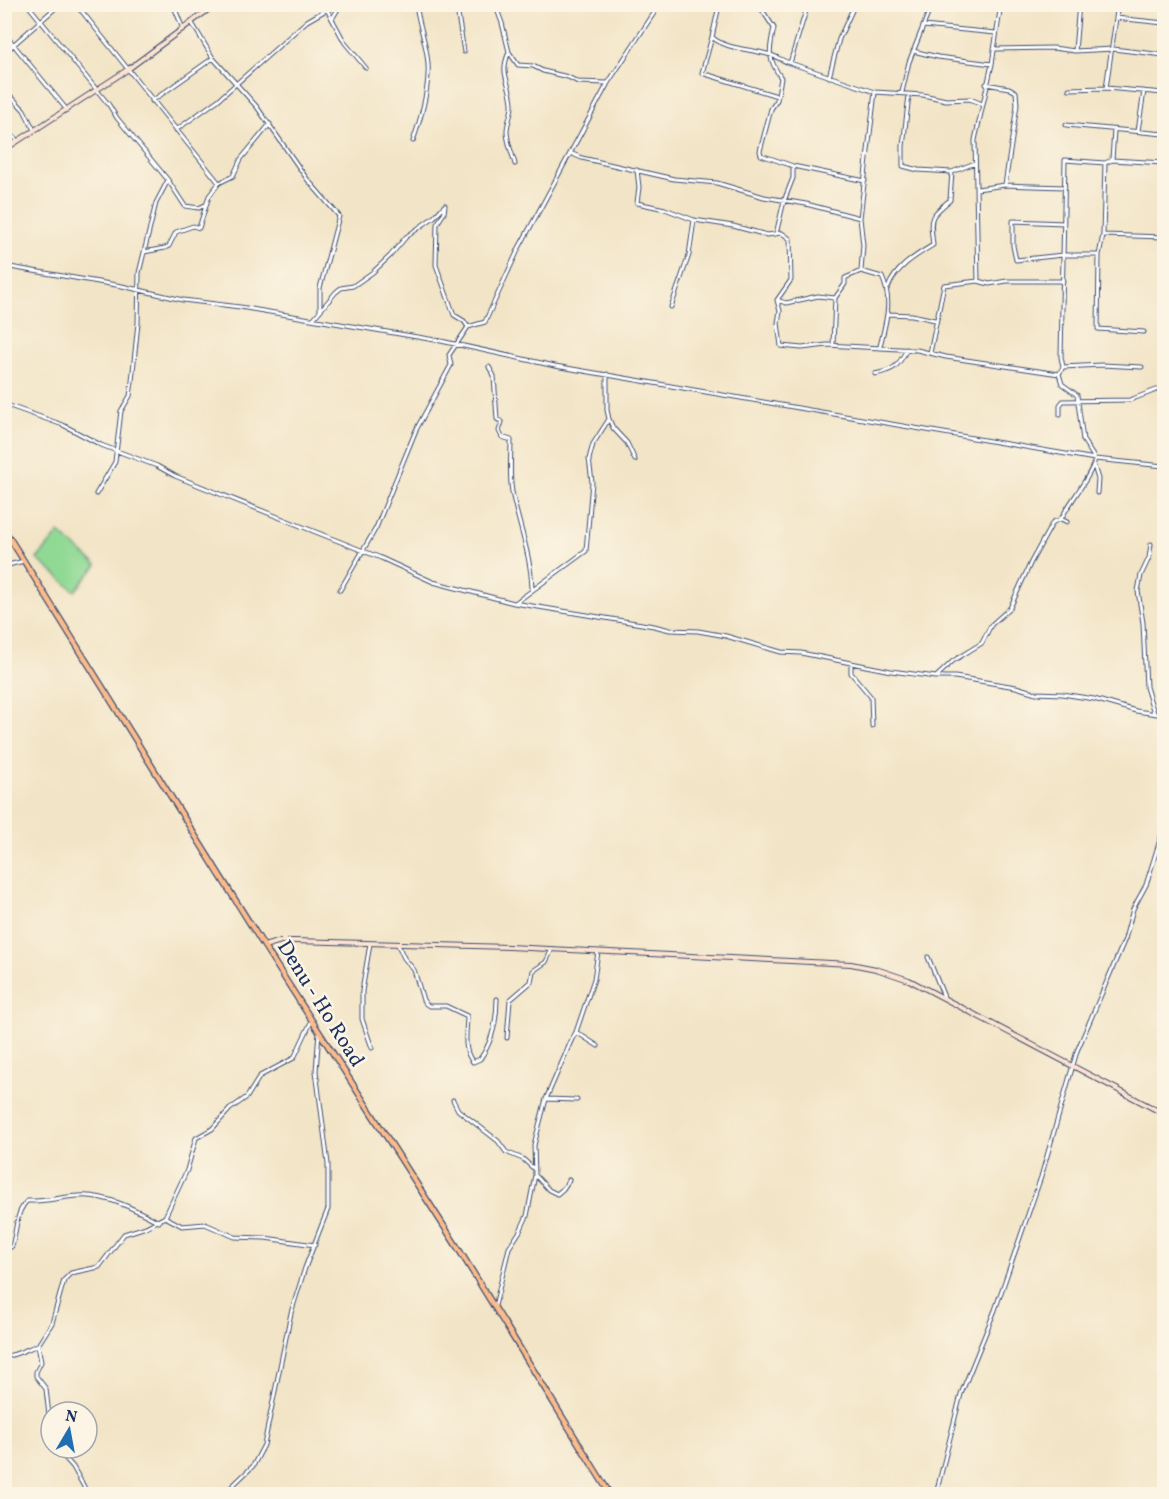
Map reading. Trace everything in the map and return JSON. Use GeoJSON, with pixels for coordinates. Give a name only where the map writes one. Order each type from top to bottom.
{"type":"FeatureCollection","features":[{"type":"Feature","properties":{"kind":"main road","name":"Denu - Ho Road"},"geometry":{"type":"LineString","coordinates":[[4,529],[264,946],[424,1194],[610,1494]]}},
{"type":"Feature","properties":{"kind":"street"},"geometry":{"type":"LineString","coordinates":[[27,4],[98,90],[117,118],[168,180],[185,206],[199,208],[206,204]]}},
{"type":"Feature","properties":{"kind":"street"},"geometry":{"type":"LineString","coordinates":[[4,53],[60,4]]}},
{"type":"Feature","properties":{"kind":"street"},"geometry":{"type":"LineString","coordinates":[[76,4],[219,183]]}},
{"type":"Feature","properties":{"kind":"street"},"geometry":{"type":"LineString","coordinates":[[81,10],[88,4]]}},
{"type":"Feature","properties":{"kind":"street"},"geometry":{"type":"LineString","coordinates":[[173,4],[183,29]]}},
{"type":"Feature","properties":{"kind":"street"},"geometry":{"type":"LineString","coordinates":[[4,150],[98,90],[216,4]]}},
{"type":"Feature","properties":{"kind":"street"},"geometry":{"type":"LineString","coordinates":[[324,4],[345,43],[366,68]]}},
{"type":"Feature","properties":{"kind":"street"},"geometry":{"type":"LineString","coordinates":[[332,19],[341,4]]}},
{"type":"Feature","properties":{"kind":"street"},"geometry":{"type":"LineString","coordinates":[[413,141],[428,75],[416,4]]}},
{"type":"Feature","properties":{"kind":"street"},"geometry":{"type":"LineString","coordinates":[[458,4],[464,52]]}},
{"type":"Feature","properties":{"kind":"street"},"geometry":{"type":"LineString","coordinates":[[495,4],[509,52],[518,65],[533,66],[578,82],[608,83]]}},
{"type":"Feature","properties":{"kind":"street"},"geometry":{"type":"LineString","coordinates":[[340,590],[376,528],[416,430],[451,365],[449,355],[468,327],[484,322],[519,248],[608,83],[660,4]]}},
{"type":"Feature","properties":{"kind":"street"},"geometry":{"type":"LineString","coordinates":[[717,4],[719,6],[702,72],[777,96]]}},
{"type":"Feature","properties":{"kind":"street"},"geometry":{"type":"LineString","coordinates":[[758,4],[774,28],[769,54],[781,78],[769,115],[761,155],[793,166],[865,181]]}},
{"type":"Feature","properties":{"kind":"street"},"geometry":{"type":"LineString","coordinates":[[790,63],[808,4]]}},
{"type":"Feature","properties":{"kind":"street"},"geometry":{"type":"LineString","coordinates":[[828,77],[839,39],[855,4]]}},
{"type":"Feature","properties":{"kind":"street"},"geometry":{"type":"LineString","coordinates":[[902,92],[913,51],[932,4]]}},
{"type":"Feature","properties":{"kind":"street"},"geometry":{"type":"LineString","coordinates":[[978,280],[975,140],[992,64],[1001,4]]}},
{"type":"Feature","properties":{"kind":"street"},"geometry":{"type":"LineString","coordinates":[[1075,51],[1079,4]]}},
{"type":"Feature","properties":{"kind":"street"},"geometry":{"type":"LineString","coordinates":[[1106,88],[1118,4]]}},
{"type":"Feature","properties":{"kind":"street"},"geometry":{"type":"LineString","coordinates":[[176,130],[253,71],[307,21],[326,10]]}},
{"type":"Feature","properties":{"kind":"street"},"geometry":{"type":"LineString","coordinates":[[1116,18],[1164,23]]}},
{"type":"Feature","properties":{"kind":"street"},"geometry":{"type":"LineString","coordinates":[[192,23],[213,58],[237,83],[270,124],[307,179],[339,216],[320,288],[320,311]]}},
{"type":"Feature","properties":{"kind":"street"},"geometry":{"type":"LineString","coordinates":[[923,26],[996,33]]}},
{"type":"Feature","properties":{"kind":"street"},"geometry":{"type":"LineString","coordinates":[[4,33],[67,110]]}},
{"type":"Feature","properties":{"kind":"street"},"geometry":{"type":"LineString","coordinates":[[712,37],[731,46],[769,54],[875,92],[923,94],[946,100],[970,99],[982,104]]}},
{"type":"Feature","properties":{"kind":"street"},"geometry":{"type":"LineString","coordinates":[[994,49],[1053,48],[1075,51],[1113,49],[1164,55]]}},
{"type":"Feature","properties":{"kind":"street"},"geometry":{"type":"LineString","coordinates":[[913,51],[938,57],[992,64]]}},
{"type":"Feature","properties":{"kind":"street"},"geometry":{"type":"LineString","coordinates":[[509,52],[504,64],[512,107],[507,130],[515,164]]}},
{"type":"Feature","properties":{"kind":"street"},"geometry":{"type":"LineString","coordinates":[[152,101],[213,58]]}},
{"type":"Feature","properties":{"kind":"street"},"geometry":{"type":"LineString","coordinates":[[986,84],[1009,88],[1016,92],[1017,105],[1005,185]]}},
{"type":"Feature","properties":{"kind":"street"},"geometry":{"type":"LineString","coordinates":[[1069,89],[1106,88],[1164,93]]}},
{"type":"Feature","properties":{"kind":"street"},"geometry":{"type":"LineString","coordinates":[[4,89],[24,110],[34,130]]}},
{"type":"Feature","properties":{"kind":"street"},"geometry":{"type":"LineString","coordinates":[[1138,132],[1144,91]]}},
{"type":"Feature","properties":{"kind":"street"},"geometry":{"type":"LineString","coordinates":[[861,271],[863,245],[860,218],[875,92]]}},
{"type":"Feature","properties":{"kind":"street"},"geometry":{"type":"LineString","coordinates":[[909,95],[903,166],[918,170],[952,172],[975,163]]}},
{"type":"Feature","properties":{"kind":"street"},"geometry":{"type":"LineString","coordinates":[[144,252],[169,246],[176,232],[193,226],[199,228],[209,196],[219,183],[232,176],[241,159],[270,124]]}},
{"type":"Feature","properties":{"kind":"street"},"geometry":{"type":"LineString","coordinates":[[1066,125],[1164,134]]}},
{"type":"Feature","properties":{"kind":"street"},"geometry":{"type":"LineString","coordinates":[[4,128],[18,141]]}},
{"type":"Feature","properties":{"kind":"street"},"geometry":{"type":"LineString","coordinates":[[1112,160],[1113,130]]}},
{"type":"Feature","properties":{"kind":"street"},"geometry":{"type":"LineString","coordinates":[[570,153],[582,158],[674,178],[717,183],[860,218]]}},
{"type":"Feature","properties":{"kind":"street"},"geometry":{"type":"LineString","coordinates":[[1059,375],[1064,367],[1061,357],[1065,160],[1164,163]]}},
{"type":"Feature","properties":{"kind":"street"},"geometry":{"type":"LineString","coordinates":[[1105,163],[1103,235],[1099,255],[1098,329],[1144,332]]}},
{"type":"Feature","properties":{"kind":"street"},"geometry":{"type":"LineString","coordinates":[[777,234],[784,201],[793,178],[793,166]]}},
{"type":"Feature","properties":{"kind":"street"},"geometry":{"type":"LineString","coordinates":[[637,170],[639,187],[637,203],[664,209],[694,220],[733,226],[767,235],[782,233],[790,239],[791,280],[777,300]]}},
{"type":"Feature","properties":{"kind":"street"},"geometry":{"type":"LineString","coordinates":[[880,346],[888,314],[890,283],[906,262],[933,245],[931,225],[933,214],[950,200],[952,172]]}},
{"type":"Feature","properties":{"kind":"street"},"geometry":{"type":"LineString","coordinates":[[96,494],[116,462],[121,411],[130,396],[132,381],[138,322],[139,273],[156,203],[168,180]]}},
{"type":"Feature","properties":{"kind":"street"},"geometry":{"type":"LineString","coordinates":[[977,189],[1005,185],[1065,187]]}},
{"type":"Feature","properties":{"kind":"street"},"geometry":{"type":"LineString","coordinates":[[312,320],[336,292],[341,288],[353,286],[373,272],[406,237],[434,217],[445,205],[444,213],[437,224],[436,265],[454,315],[464,321],[468,327]]}},
{"type":"Feature","properties":{"kind":"street"},"geometry":{"type":"LineString","coordinates":[[671,308],[689,255],[694,220]]}},
{"type":"Feature","properties":{"kind":"street"},"geometry":{"type":"LineString","coordinates":[[1064,223],[1013,221],[1013,246],[1016,260],[1063,255],[1099,255]]}},
{"type":"Feature","properties":{"kind":"street"},"geometry":{"type":"LineString","coordinates":[[1103,235],[1164,237]]}},
{"type":"Feature","properties":{"kind":"street"},"geometry":{"type":"LineString","coordinates":[[4,266],[183,300],[240,307],[456,344],[555,366],[1095,459],[1164,466]]}},
{"type":"Feature","properties":{"kind":"street"},"geometry":{"type":"LineString","coordinates":[[833,345],[835,298],[845,284],[845,278],[861,271],[882,276],[888,288]]}},
{"type":"Feature","properties":{"kind":"street"},"geometry":{"type":"LineString","coordinates":[[930,353],[944,285],[978,280],[989,284],[1006,281],[1063,281]]}},
{"type":"Feature","properties":{"kind":"street"},"geometry":{"type":"LineString","coordinates":[[777,300],[786,303],[818,296],[835,298]]}},
{"type":"Feature","properties":{"kind":"street"},"geometry":{"type":"LineString","coordinates":[[777,300],[780,310],[778,322],[781,346],[802,348],[833,345],[865,348],[880,346],[1059,375]]}},
{"type":"Feature","properties":{"kind":"street"},"geometry":{"type":"LineString","coordinates":[[888,314],[912,315],[935,320]]}},
{"type":"Feature","properties":{"kind":"street"},"geometry":{"type":"LineString","coordinates":[[875,375],[891,371],[901,362],[907,349]]}},
{"type":"Feature","properties":{"kind":"street"},"geometry":{"type":"LineString","coordinates":[[1064,367],[1102,365],[1142,367]]}},
{"type":"Feature","properties":{"kind":"street"},"geometry":{"type":"LineString","coordinates":[[489,367],[494,376],[497,419],[502,422],[500,431],[502,437],[511,440],[510,475],[521,531],[532,567],[532,590]]}},
{"type":"Feature","properties":{"kind":"street"},"geometry":{"type":"LineString","coordinates":[[607,374],[609,419],[613,429],[627,443],[635,460]]}},
{"type":"Feature","properties":{"kind":"street"},"geometry":{"type":"LineString","coordinates":[[936,677],[953,661],[982,643],[991,625],[1010,608],[1030,562],[1053,522],[1061,519],[1094,464],[1095,459],[1083,440],[1077,395],[1062,384],[1059,375]]}},
{"type":"Feature","properties":{"kind":"street"},"geometry":{"type":"LineString","coordinates":[[1060,415],[1059,405],[1063,401],[1130,400],[1159,389]]}},
{"type":"Feature","properties":{"kind":"street"},"geometry":{"type":"LineString","coordinates":[[4,404],[63,424],[116,451],[363,550],[433,582],[514,603],[670,630],[698,631],[726,636],[781,652],[801,653],[936,677],[955,677],[1016,687],[1036,693],[1094,699],[1136,711],[1164,715]]}},
{"type":"Feature","properties":{"kind":"street"},"geometry":{"type":"LineString","coordinates":[[514,603],[586,551],[592,482],[589,459],[593,444],[609,419]]}},
{"type":"Feature","properties":{"kind":"street"},"geometry":{"type":"LineString","coordinates":[[1094,464],[1098,479],[1097,494]]}},
{"type":"Feature","properties":{"kind":"street"},"geometry":{"type":"LineString","coordinates":[[1061,519],[1067,522]]}},
{"type":"Feature","properties":{"kind":"street"},"geometry":{"type":"LineString","coordinates":[[1151,544],[1149,558],[1141,575],[1138,591],[1143,623],[1146,687],[1154,713]]}},
{"type":"Feature","properties":{"kind":"street"},"geometry":{"type":"LineString","coordinates":[[4,566],[24,561]]}},
{"type":"Feature","properties":{"kind":"street"},"geometry":{"type":"LineString","coordinates":[[851,663],[851,673],[871,697],[872,726]]}},
{"type":"Feature","properties":{"kind":"street"},"geometry":{"type":"LineString","coordinates":[[936,1494],[961,1394],[995,1310],[1041,1177],[1077,1051],[1125,939],[1133,909],[1146,885],[1164,827]]}},
{"type":"Feature","properties":{"kind":"street"},"geometry":{"type":"LineString","coordinates":[[264,946],[282,941],[295,941],[552,949],[851,964],[893,974],[944,997],[1164,1114]]}},
{"type":"Feature","properties":{"kind":"street"},"geometry":{"type":"LineString","coordinates":[[370,944],[362,991],[362,1019],[372,1048]]}},
{"type":"Feature","properties":{"kind":"street"},"geometry":{"type":"LineString","coordinates":[[399,945],[404,958],[414,970],[426,1004],[446,1006],[467,1016],[464,1030],[468,1054],[472,1062],[480,1059],[490,1042],[497,1013],[497,999]]}},
{"type":"Feature","properties":{"kind":"street"},"geometry":{"type":"LineString","coordinates":[[507,1038],[510,1000],[531,982],[533,971],[546,962],[552,949]]}},
{"type":"Feature","properties":{"kind":"street"},"geometry":{"type":"LineString","coordinates":[[494,1308],[509,1248],[527,1216],[535,1173],[534,1145],[546,1099],[576,1032],[592,986],[598,952]]}},
{"type":"Feature","properties":{"kind":"street"},"geometry":{"type":"LineString","coordinates":[[928,957],[944,997]]}},
{"type":"Feature","properties":{"kind":"street"},"geometry":{"type":"LineString","coordinates":[[4,1356],[10,1357],[38,1345],[52,1323],[67,1275],[99,1267],[124,1234],[159,1222],[165,1217],[188,1170],[196,1138],[212,1129],[230,1109],[247,1097],[260,1076],[294,1058],[312,1020]]}},
{"type":"Feature","properties":{"kind":"street"},"geometry":{"type":"LineString","coordinates":[[224,1494],[253,1466],[264,1445],[291,1313],[305,1268],[328,1209],[328,1164],[316,1071],[319,1032]]}},
{"type":"Feature","properties":{"kind":"street"},"geometry":{"type":"LineString","coordinates":[[576,1032],[598,1046]]}},
{"type":"Feature","properties":{"kind":"street"},"geometry":{"type":"LineString","coordinates":[[546,1099],[577,1100]]}},
{"type":"Feature","properties":{"kind":"street"},"geometry":{"type":"LineString","coordinates":[[453,1100],[458,1110],[498,1141],[506,1152],[531,1164],[535,1173],[549,1190],[557,1194],[569,1180]]}},
{"type":"Feature","properties":{"kind":"street"},"geometry":{"type":"LineString","coordinates":[[4,1252],[12,1246],[17,1219],[22,1206],[27,1201],[88,1196],[138,1210],[159,1222]]}},
{"type":"Feature","properties":{"kind":"street"},"geometry":{"type":"LineString","coordinates":[[165,1217],[182,1226],[205,1224],[235,1237],[265,1238],[315,1245]]}},
{"type":"Feature","properties":{"kind":"street"},"geometry":{"type":"LineString","coordinates":[[38,1345],[41,1362],[36,1376],[46,1389],[47,1400]]}},
{"type":"Feature","properties":{"kind":"street"},"geometry":{"type":"LineString","coordinates":[[67,1460],[88,1494]]}},
{"type":"Feature","properties":{"kind":"green space"},"geometry":{"type":"Polygon","coordinates":[[[59,533],[97,565],[75,591],[37,559],[59,533]]]}}]}
